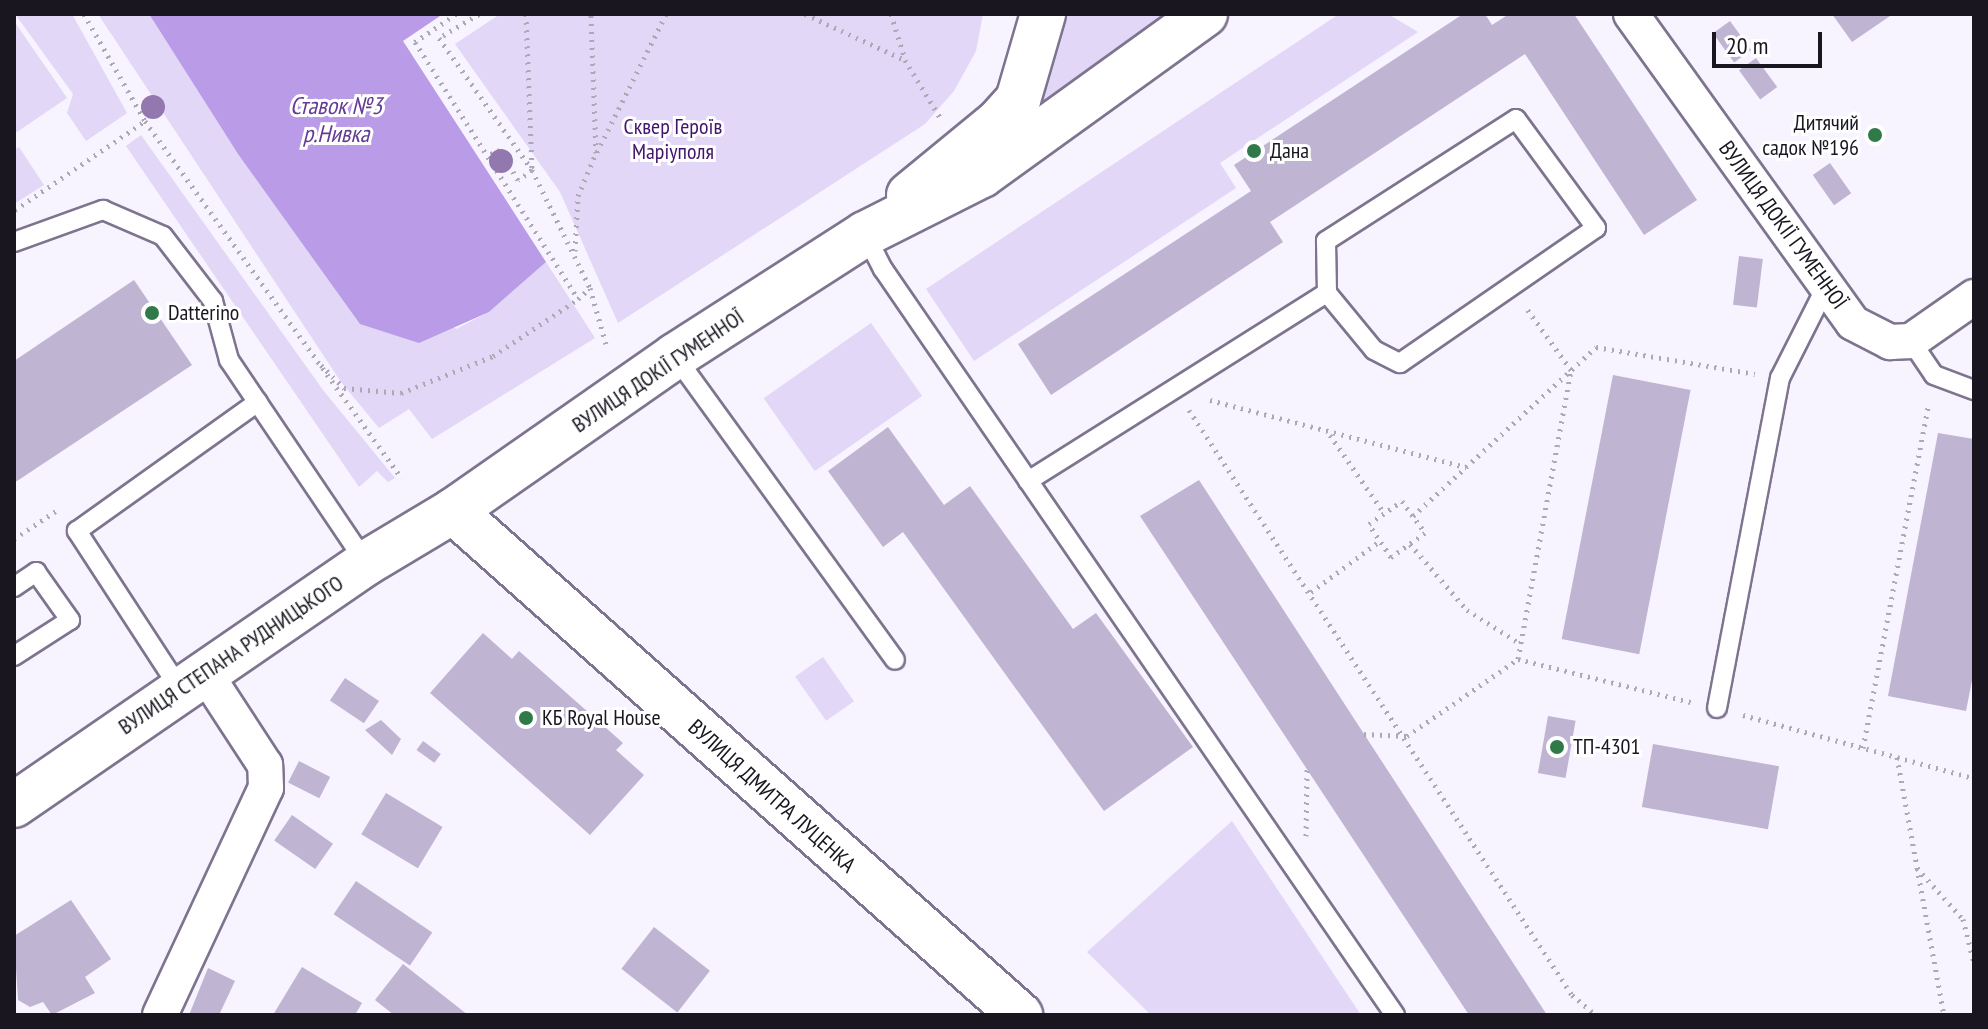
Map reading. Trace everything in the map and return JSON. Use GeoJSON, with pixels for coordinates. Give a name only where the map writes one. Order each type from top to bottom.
{"type":"FeatureCollection","features":[{"type":"Feature","properties":{"kind":"main road","name":"ВУЛИЦЯ ДОКІЇ ГУМЕННОЇ"},"geometry":{"type":"LineString","coordinates":[[865,234],[998,122],[1018,100],[1043,14]]}},
{"type":"Feature","properties":{"kind":"main road","name":"ВУЛИЦЯ ДОКІЇ ГУМЕННОЇ"},"geometry":{"type":"LineString","coordinates":[[453,511],[675,356],[865,234],[982,175],[1205,14]]}},
{"type":"Feature","properties":{"kind":"main road","name":"ВУЛИЦЯ СТЕПАНА РУДНИЦЬКОГО"},"geometry":{"type":"LineString","coordinates":[[14,805],[366,563],[453,511]]}},
{"type":"Feature","properties":{"kind":"main road","name":"ВУЛИЦЯ ДМИТРА ЛУЦЕНКА"},"geometry":{"type":"LineString","coordinates":[[453,511],[1020,1015]]}},
{"type":"Feature","properties":{"kind":"street","name":"ВУЛИЦЯ ДОКІЇ ГУМЕННОЇ"},"geometry":{"type":"LineString","coordinates":[[1631,14],[1826,287],[1868,335],[1890,342],[1911,341]]}},
{"type":"Feature","properties":{"kind":"street"},"geometry":{"type":"LineString","coordinates":[[1911,341],[1974,297]]}},
{"type":"Feature","properties":{"kind":"street"},"geometry":{"type":"LineString","coordinates":[[160,1015],[266,788],[265,765],[192,681]]}},
{"type":"Feature","properties":{"kind":"lane"},"geometry":{"type":"LineString","coordinates":[[1516,119],[1596,228],[1513,289],[1400,363],[1374,350],[1327,293],[1326,241],[1516,119]]}},
{"type":"Feature","properties":{"kind":"lane"},"geometry":{"type":"LineString","coordinates":[[14,242],[103,210],[163,236],[213,301],[229,360],[366,563]]}},
{"type":"Feature","properties":{"kind":"lane"},"geometry":{"type":"LineString","coordinates":[[865,234],[883,269],[1395,1015]]}},
{"type":"Feature","properties":{"kind":"lane"},"geometry":{"type":"LineString","coordinates":[[1717,708],[1780,378],[1826,287]]}},
{"type":"Feature","properties":{"kind":"lane"},"geometry":{"type":"LineString","coordinates":[[1028,481],[1327,293]]}},
{"type":"Feature","properties":{"kind":"lane"},"geometry":{"type":"LineString","coordinates":[[1911,341],[1934,375],[1974,390]]}},
{"type":"Feature","properties":{"kind":"lane"},"geometry":{"type":"LineString","coordinates":[[675,356],[895,660]]}},
{"type":"Feature","properties":{"kind":"lane"},"geometry":{"type":"LineString","coordinates":[[192,681],[77,531],[258,402]]}},
{"type":"Feature","properties":{"kind":"lane"},"geometry":{"type":"LineString","coordinates":[[14,587],[36,572],[70,620],[14,656]]}},
{"type":"Feature","properties":{"kind":"path"},"geometry":{"type":"LineString","coordinates":[[84,14],[145,121],[306,350],[402,478]]}},
{"type":"Feature","properties":{"kind":"path"},"geometry":{"type":"LineString","coordinates":[[456,14],[415,42],[578,299]]}},
{"type":"Feature","properties":{"kind":"path"},"geometry":{"type":"LineString","coordinates":[[479,14],[439,38],[532,170],[575,252],[590,288],[606,344]]}},
{"type":"Feature","properties":{"kind":"path"},"geometry":{"type":"LineString","coordinates":[[526,14],[532,170]]}},
{"type":"Feature","properties":{"kind":"path"},"geometry":{"type":"LineString","coordinates":[[591,14],[596,153]]}},
{"type":"Feature","properties":{"kind":"path"},"geometry":{"type":"LineString","coordinates":[[575,252],[578,196],[596,153],[666,14]]}},
{"type":"Feature","properties":{"kind":"path"},"geometry":{"type":"LineString","coordinates":[[805,14],[905,60]]}},
{"type":"Feature","properties":{"kind":"path"},"geometry":{"type":"LineString","coordinates":[[891,14],[905,60],[946,124]]}},
{"type":"Feature","properties":{"kind":"path"},"geometry":{"type":"LineString","coordinates":[[14,210],[145,121]]}},
{"type":"Feature","properties":{"kind":"path"},"geometry":{"type":"LineString","coordinates":[[486,156],[500,150],[518,180],[532,170]]}},
{"type":"Feature","properties":{"kind":"path"},"geometry":{"type":"LineString","coordinates":[[306,350],[344,388],[401,393],[493,356],[590,288]]}},
{"type":"Feature","properties":{"kind":"path"},"geometry":{"type":"LineString","coordinates":[[1364,734],[1407,736],[1518,659],[1571,370],[1513,289]]}},
{"type":"Feature","properties":{"kind":"path"},"geometry":{"type":"LineString","coordinates":[[1413,516],[1596,347],[1780,378]]}},
{"type":"Feature","properties":{"kind":"path"},"geometry":{"type":"LineString","coordinates":[[1863,748],[1934,375]]}},
{"type":"Feature","properties":{"kind":"path"},"geometry":{"type":"LineString","coordinates":[[1175,389],[1329,434],[1466,467]]}},
{"type":"Feature","properties":{"kind":"path"},"geometry":{"type":"LineString","coordinates":[[1175,389],[1407,736],[1572,995],[1596,1015]]}},
{"type":"Feature","properties":{"kind":"path"},"geometry":{"type":"LineString","coordinates":[[1329,434],[1384,513]]}},
{"type":"Feature","properties":{"kind":"path"},"geometry":{"type":"LineString","coordinates":[[1402,501],[1413,516],[1425,533],[1391,557],[1369,524],[1402,501]]}},
{"type":"Feature","properties":{"kind":"path"},"geometry":{"type":"LineString","coordinates":[[14,539],[50,515]]}},
{"type":"Feature","properties":{"kind":"path"},"geometry":{"type":"LineString","coordinates":[[1311,592],[1380,541]]}},
{"type":"Feature","properties":{"kind":"path"},"geometry":{"type":"LineString","coordinates":[[1410,544],[1467,610],[1521,644]]}},
{"type":"Feature","properties":{"kind":"path"},"geometry":{"type":"LineString","coordinates":[[1518,659],[1717,708],[1974,778]]}},
{"type":"Feature","properties":{"kind":"path"},"geometry":{"type":"LineString","coordinates":[[1897,757],[1944,1015]]}},
{"type":"Feature","properties":{"kind":"path"},"geometry":{"type":"LineString","coordinates":[[1306,885],[1307,769]]}},
{"type":"Feature","properties":{"kind":"path"},"geometry":{"type":"LineString","coordinates":[[1917,867],[1963,919],[1974,963]]}},
{"type":"Feature","properties":{"kind":"green space"},"geometry":{"type":"Polygon","coordinates":[[[15,14],[72,14],[127,113],[86,141],[67,113],[73,94],[15,14]]]}},
{"type":"Feature","properties":{"kind":"green space"},"geometry":{"type":"Polygon","coordinates":[[[98,14],[149,14],[238,154],[456,329],[489,312],[546,262],[595,338],[432,439],[409,409],[379,428],[341,382],[98,14]]]}},
{"type":"Feature","properties":{"kind":"green space","name":"Сквер Героїв Маріуполя"},"geometry":{"type":"Polygon","coordinates":[[[500,14],[983,14],[976,51],[954,91],[925,124],[618,323],[560,192],[455,44],[500,14]]]}},
{"type":"Feature","properties":{"kind":"green space"},"geometry":{"type":"Polygon","coordinates":[[[1065,14],[1185,14],[1038,117],[1065,14]]]}},
{"type":"Feature","properties":{"kind":"green space"},"geometry":{"type":"Polygon","coordinates":[[[1339,14],[1388,14],[1418,32],[1220,163],[1236,188],[974,361],[926,289],[1339,14]]]}},
{"type":"Feature","properties":{"kind":"green space"},"geometry":{"type":"Polygon","coordinates":[[[14,21],[67,98],[14,134],[14,21]]]}},
{"type":"Feature","properties":{"kind":"green space"},"geometry":{"type":"Polygon","coordinates":[[[141,135],[323,390],[395,478],[388,482],[377,471],[359,487],[126,146],[141,135]]]}},
{"type":"Feature","properties":{"kind":"green space"},"geometry":{"type":"Polygon","coordinates":[[[19,147],[44,185],[14,204],[14,150],[19,147]]]}},
{"type":"Feature","properties":{"kind":"green space"},"geometry":{"type":"Polygon","coordinates":[[[871,323],[922,396],[815,471],[764,398],[871,323]]]}},
{"type":"Feature","properties":{"kind":"green space"},"geometry":{"type":"Polygon","coordinates":[[[823,657],[854,701],[826,721],[795,677],[823,657]]]}},
{"type":"Feature","properties":{"kind":"green space"},"geometry":{"type":"Polygon","coordinates":[[[1232,821],[1361,1015],[1151,1015],[1087,952],[1232,821]]]}},
{"type":"Feature","properties":{"kind":"water","name":"Ставок №3 р.Нивка"},"geometry":{"type":"Polygon","coordinates":[[[149,14],[443,14],[403,41],[546,262],[489,312],[419,343],[360,324],[238,154],[149,14]]]}},
{"type":"Feature","properties":{"kind":"building"},"geometry":{"type":"Polygon","coordinates":[[[1463,14],[1485,14],[1492,25],[1509,14],[1574,14],[1697,200],[1644,235],[1525,54],[1270,222],[1283,242],[1051,395],[1018,344],[1251,191],[1234,165],[1463,14]]]}},
{"type":"Feature","properties":{"kind":"building"},"geometry":{"type":"Polygon","coordinates":[[[1832,14],[1893,14],[1852,42],[1832,14]]]}},
{"type":"Feature","properties":{"kind":"building"},"geometry":{"type":"Polygon","coordinates":[[[1730,21],[1751,50],[1734,62],[1713,33],[1730,21]]]}},
{"type":"Feature","properties":{"kind":"building"},"geometry":{"type":"Polygon","coordinates":[[[1756,58],[1777,87],[1760,99],[1739,70],[1756,58]]]}},
{"type":"Feature","properties":{"kind":"building"},"geometry":{"type":"Polygon","coordinates":[[[1830,163],[1851,193],[1834,205],[1813,175],[1830,163]]]}},
{"type":"Feature","properties":{"kind":"building"},"geometry":{"type":"Polygon","coordinates":[[[1739,256],[1763,259],[1757,308],[1733,305],[1739,256]]]}},
{"type":"Feature","properties":{"kind":"building"},"geometry":{"type":"Polygon","coordinates":[[[134,280],[192,365],[14,483],[14,361],[134,280]]]}},
{"type":"Feature","properties":{"kind":"building"},"geometry":{"type":"Polygon","coordinates":[[[1613,375],[1691,390],[1639,654],[1562,639],[1613,375]]]}},
{"type":"Feature","properties":{"kind":"building"},"geometry":{"type":"Polygon","coordinates":[[[888,427],[944,505],[970,486],[1073,629],[1096,613],[1193,747],[1104,811],[903,532],[883,547],[828,471],[888,427]]]}},
{"type":"Feature","properties":{"kind":"building"},"geometry":{"type":"Polygon","coordinates":[[[1938,433],[1974,439],[1974,670],[1966,711],[1888,696],[1938,433]]]}},
{"type":"Feature","properties":{"kind":"building"},"geometry":{"type":"Polygon","coordinates":[[[1199,480],[1547,1015],[1469,1015],[1140,516],[1199,480]]]}},
{"type":"Feature","properties":{"kind":"building","name":"КБ Royal House"},"geometry":{"type":"Polygon","coordinates":[[[483,633],[512,659],[519,651],[623,743],[616,750],[644,775],[590,835],[430,693],[483,633]]]}},
{"type":"Feature","properties":{"kind":"building"},"geometry":{"type":"Polygon","coordinates":[[[345,678],[379,701],[364,723],[330,700],[345,678]]]}},
{"type":"Feature","properties":{"kind":"building","name":"ТП-4301"},"geometry":{"type":"Polygon","coordinates":[[[1548,716],[1576,721],[1566,778],[1538,773],[1548,716]]]}},
{"type":"Feature","properties":{"kind":"building"},"geometry":{"type":"Polygon","coordinates":[[[381,720],[401,739],[392,755],[365,730],[381,720]]]}},
{"type":"Feature","properties":{"kind":"building"},"geometry":{"type":"Polygon","coordinates":[[[423,741],[441,754],[434,763],[417,750],[423,741]]]}},
{"type":"Feature","properties":{"kind":"building"},"geometry":{"type":"Polygon","coordinates":[[[1653,744],[1779,766],[1768,829],[1642,807],[1653,744]]]}},
{"type":"Feature","properties":{"kind":"building"},"geometry":{"type":"Polygon","coordinates":[[[299,761],[330,777],[319,798],[288,782],[299,761]]]}},
{"type":"Feature","properties":{"kind":"building"},"geometry":{"type":"Polygon","coordinates":[[[386,793],[443,827],[418,868],[361,834],[386,793]]]}},
{"type":"Feature","properties":{"kind":"building"},"geometry":{"type":"Polygon","coordinates":[[[292,815],[333,844],[315,869],[274,840],[292,815]]]}},
{"type":"Feature","properties":{"kind":"building"},"geometry":{"type":"Polygon","coordinates":[[[356,881],[432,932],[410,966],[334,914],[356,881]]]}},
{"type":"Feature","properties":{"kind":"building"},"geometry":{"type":"Polygon","coordinates":[[[71,900],[111,959],[85,977],[95,993],[52,1015],[43,1002],[30,1007],[18,1000],[14,936],[71,900]]]}},
{"type":"Feature","properties":{"kind":"building"},"geometry":{"type":"Polygon","coordinates":[[[654,927],[710,971],[677,1012],[621,969],[654,927]]]}},
{"type":"Feature","properties":{"kind":"building"},"geometry":{"type":"Polygon","coordinates":[[[403,964],[468,1015],[394,1015],[375,1000],[403,964]]]}},
{"type":"Feature","properties":{"kind":"building"},"geometry":{"type":"Polygon","coordinates":[[[302,967],[362,1003],[355,1015],[273,1015],[302,967]]]}},
{"type":"Feature","properties":{"kind":"building"},"geometry":{"type":"Polygon","coordinates":[[[208,968],[235,981],[219,1015],[189,1015],[208,968]]]}},
{"type":"Feature","properties":{"kind":"place","name":"Дитячий садок №196"},"geometry":{"type":"Point","coordinates":[1875,135]}},
{"type":"Feature","properties":{"kind":"place","name":"Дана"},"geometry":{"type":"Point","coordinates":[1254,151]}},
{"type":"Feature","properties":{"kind":"place","name":"Datterino"},"geometry":{"type":"Point","coordinates":[152,313]}},
{"type":"Feature","properties":{"kind":"place","name":"КБ Royal House"},"geometry":{"type":"Point","coordinates":[526,718]}},
{"type":"Feature","properties":{"kind":"place","name":"ТП-4301"},"geometry":{"type":"Point","coordinates":[1557,747]}}]}
